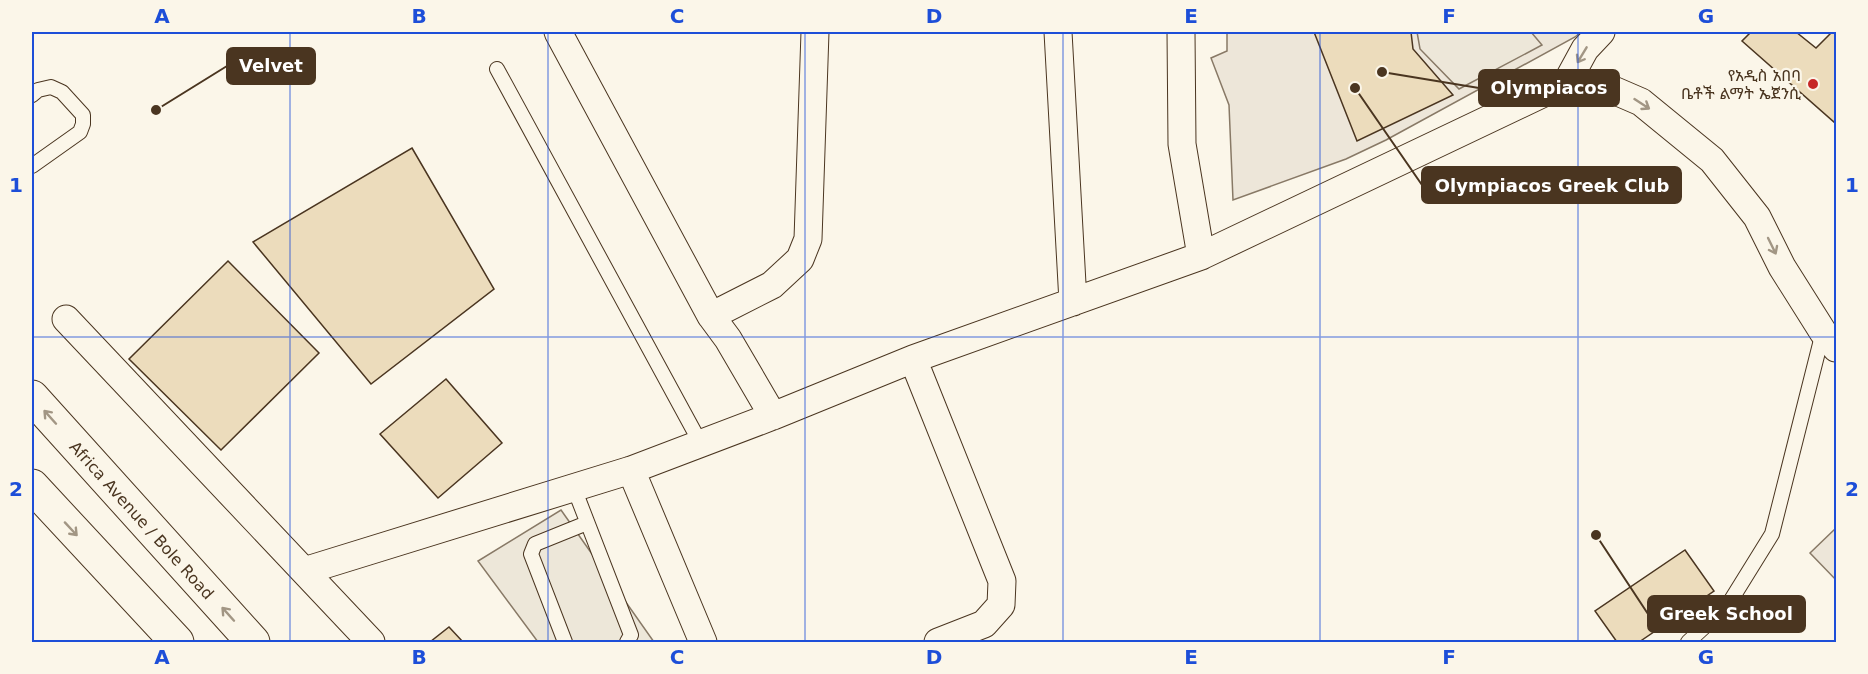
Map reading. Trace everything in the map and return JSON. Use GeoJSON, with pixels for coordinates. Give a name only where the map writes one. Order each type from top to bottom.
{"type":"FeatureCollection","features":[{"type":"Feature","properties":{"kind":"main road","name":"Africa Avenue / Bole Road"},"geometry":{"type":"LineString","coordinates":[[32,397],[254,642]]}},
{"type":"Feature","properties":{"kind":"main road"},"geometry":{"type":"LineString","coordinates":[[32,486],[177,642]]}},
{"type":"Feature","properties":{"kind":"street"},"geometry":{"type":"LineString","coordinates":[[558,32],[711,316],[728,339],[773,416]]}},
{"type":"Feature","properties":{"kind":"street"},"geometry":{"type":"LineString","coordinates":[[711,316],[772,285],[800,260],[808,239],[815,32]]}},
{"type":"Feature","properties":{"kind":"street"},"geometry":{"type":"LineString","coordinates":[[1058,32],[1073,302]]}},
{"type":"Feature","properties":{"kind":"street"},"geometry":{"type":"LineString","coordinates":[[1181,32],[1182,144],[1201,256]]}},
{"type":"Feature","properties":{"kind":"street"},"geometry":{"type":"LineString","coordinates":[[1567,82],[1585,49],[1601,32]]}},
{"type":"Feature","properties":{"kind":"street"},"geometry":{"type":"LineString","coordinates":[[304,571],[631,470],[913,359],[1201,256],[1567,82],[1604,86],[1641,102],[1712,160],[1757,217],[1782,267],[1830,340]]}},
{"type":"Feature","properties":{"kind":"street"},"geometry":{"type":"LineString","coordinates":[[66,319],[371,642]]}},
{"type":"Feature","properties":{"kind":"street"},"geometry":{"type":"LineString","coordinates":[[913,359],[1002,581],[1001,605],[984,624],[938,642]]}},
{"type":"Feature","properties":{"kind":"street"},"geometry":{"type":"LineString","coordinates":[[631,470],[703,642]]}},
{"type":"Feature","properties":{"kind":"lane"},"geometry":{"type":"LineString","coordinates":[[497,69],[701,444]]}},
{"type":"Feature","properties":{"kind":"lane"},"geometry":{"type":"LineString","coordinates":[[32,95],[38,90],[51,87],[62,92],[83,115],[83,124],[80,132],[32,166]]}},
{"type":"Feature","properties":{"kind":"lane"},"geometry":{"type":"LineString","coordinates":[[1688,642],[1728,605],[1772,534],[1830,340]]}},
{"type":"Feature","properties":{"kind":"lane"},"geometry":{"type":"LineString","coordinates":[[574,488],[631,635],[627,642]]}},
{"type":"Feature","properties":{"kind":"lane"},"geometry":{"type":"LineString","coordinates":[[565,642],[531,554],[535,544],[587,523]]}},
{"type":"Feature","properties":{"kind":"shaded area"},"geometry":{"type":"Polygon","coordinates":[[[1227,32],[1581,32],[1386,140],[1346,159],[1233,200],[1229,105],[1211,58],[1227,51],[1227,32]]]}},
{"type":"Feature","properties":{"kind":"shaded area"},"geometry":{"type":"Polygon","coordinates":[[[1417,32],[1531,32],[1542,45],[1459,89],[1420,49],[1417,32]]]}},
{"type":"Feature","properties":{"kind":"shaded area"},"geometry":{"type":"Polygon","coordinates":[[[561,510],[654,642],[538,642],[478,561],[561,510]]]}},
{"type":"Feature","properties":{"kind":"shaded area"},"geometry":{"type":"Polygon","coordinates":[[[1836,528],[1836,580],[1810,553],[1836,528]]]}},
{"type":"Feature","properties":{"kind":"building"},"geometry":{"type":"Polygon","coordinates":[[[1314,32],[1411,32],[1413,49],[1453,95],[1357,141],[1314,32]]]}},
{"type":"Feature","properties":{"kind":"building","name":"የአዲስ አበባ ቤቶች ልማት ኤጀንሲ"},"geometry":{"type":"Polygon","coordinates":[[[1751,32],[1796,32],[1816,48],[1832,32],[1836,32],[1836,119],[1834,122],[1742,41],[1751,32]]]}},
{"type":"Feature","properties":{"kind":"building"},"geometry":{"type":"Polygon","coordinates":[[[412,148],[494,289],[371,384],[253,242],[412,148]]]}},
{"type":"Feature","properties":{"kind":"building"},"geometry":{"type":"Polygon","coordinates":[[[228,261],[319,353],[221,450],[129,359],[228,261]]]}},
{"type":"Feature","properties":{"kind":"building"},"geometry":{"type":"Polygon","coordinates":[[[446,379],[502,443],[438,498],[380,434],[446,379]]]}},
{"type":"Feature","properties":{"kind":"building"},"geometry":{"type":"Polygon","coordinates":[[[1685,550],[1714,591],[1639,642],[1617,642],[1595,611],[1685,550]]]}},
{"type":"Feature","properties":{"kind":"building"},"geometry":{"type":"Polygon","coordinates":[[[449,627],[463,642],[430,642],[449,627]]]}},
{"type":"Feature","properties":{"kind":"place","name":"Olympiacos"},"geometry":{"type":"Point","coordinates":[1382,72]}},
{"type":"Feature","properties":{"kind":"place","name":"የአዲስ አበባ ቤቶች ልማት ኤጀንሲ"},"geometry":{"type":"Point","coordinates":[1813,84]}},
{"type":"Feature","properties":{"kind":"place","name":"Olympiacos Greek Club"},"geometry":{"type":"Point","coordinates":[1355,88]}},
{"type":"Feature","properties":{"kind":"place","name":"Velvet"},"geometry":{"type":"Point","coordinates":[156,110]}},
{"type":"Feature","properties":{"kind":"place","name":"Greek School"},"geometry":{"type":"Point","coordinates":[1596,535]}}]}
